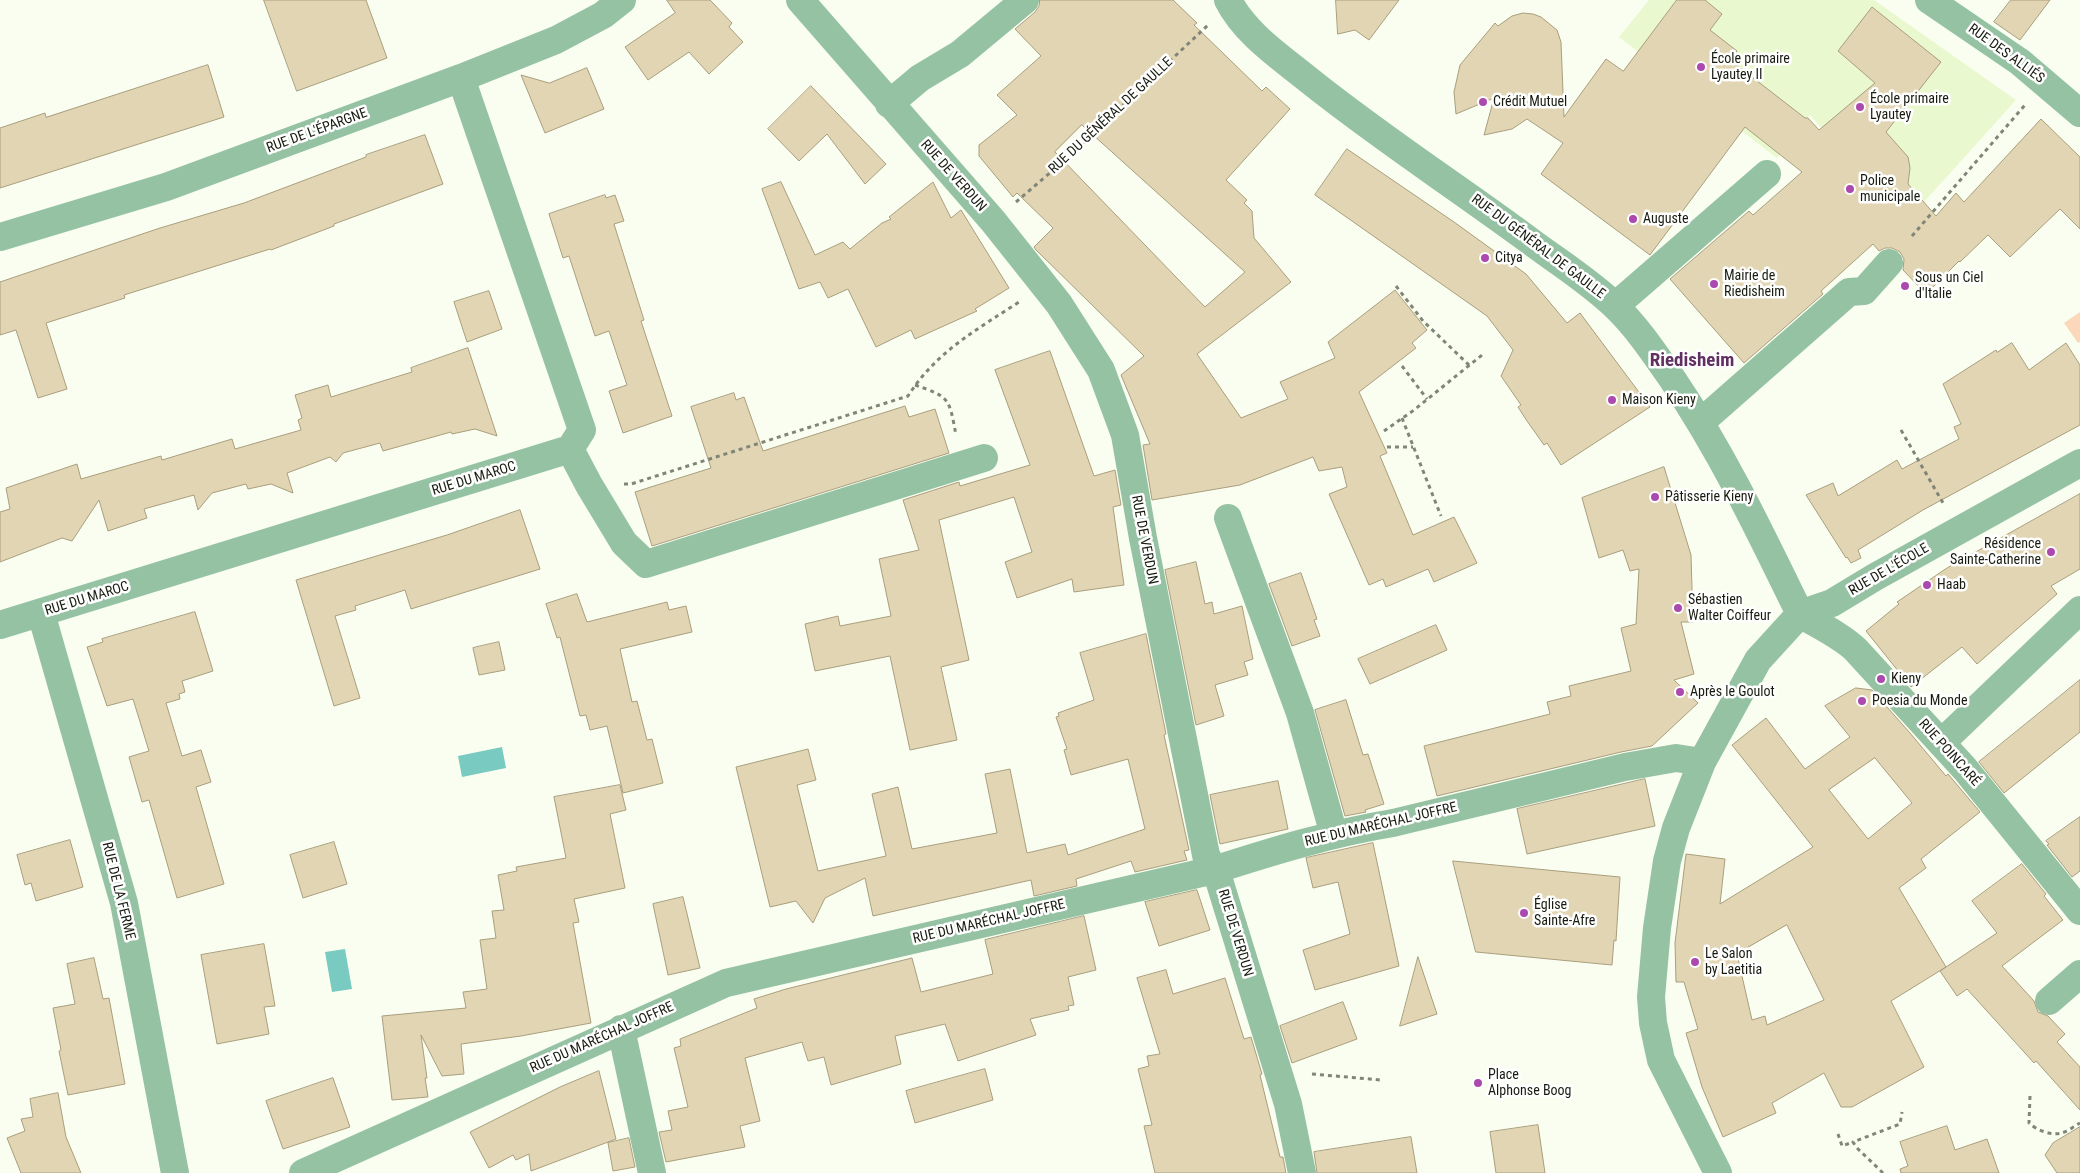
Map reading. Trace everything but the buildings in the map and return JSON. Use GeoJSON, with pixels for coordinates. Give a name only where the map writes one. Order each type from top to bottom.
{"type":"FeatureCollection","features":[{"type":"Feature","properties":{"kind":"street","name":"RUE DE L'ÉPARGNE"},"geometry":{"type":"LineString","coordinates":[[0,238],[166,187],[461,78],[556,40],[603,15],[622,0]]}},
{"type":"Feature","properties":{"kind":"street","name":"RUE DE VERDUN"},"geometry":{"type":"LineString","coordinates":[[800,0],[993,221],[1059,304],[1101,370],[1124,435],[1206,855],[1222,889],[1288,1104],[1302,1173]]}},
{"type":"Feature","properties":{"kind":"street"},"geometry":{"type":"LineString","coordinates":[[889,104],[920,78],[960,54],[1025,0]]}},
{"type":"Feature","properties":{"kind":"street","name":"RUE DU GÉNÉRAL DE GAULLE"},"geometry":{"type":"LineString","coordinates":[[1228,0],[1239,18],[1270,48],[1352,115],[1464,193],[1594,288],[1615,306],[1648,344],[1701,422],[1742,497],[1800,614]]}},
{"type":"Feature","properties":{"kind":"street","name":"RUE DES ALLIÉS"},"geometry":{"type":"LineString","coordinates":[[1929,0],[2020,62],[2080,113]]}},
{"type":"Feature","properties":{"kind":"street"},"geometry":{"type":"LineString","coordinates":[[461,78],[582,430],[570,450],[624,543],[646,564],[984,458]]}},
{"type":"Feature","properties":{"kind":"street"},"geometry":{"type":"LineString","coordinates":[[1615,306],[1767,174]]}},
{"type":"Feature","properties":{"kind":"street"},"geometry":{"type":"LineString","coordinates":[[1701,422],[1849,292],[1864,291],[1889,263]]}},
{"type":"Feature","properties":{"kind":"street","name":"RUE DU MAROC"},"geometry":{"type":"LineString","coordinates":[[0,625],[570,450]]}},
{"type":"Feature","properties":{"kind":"street","name":"RUE DE L'ÉCOLE"},"geometry":{"type":"LineString","coordinates":[[1800,614],[1832,604],[1874,577],[2080,463]]}},
{"type":"Feature","properties":{"kind":"street"},"geometry":{"type":"LineString","coordinates":[[1228,518],[1300,713],[1334,835]]}},
{"type":"Feature","properties":{"kind":"street"},"geometry":{"type":"LineString","coordinates":[[1941,743],[2080,610]]}},
{"type":"Feature","properties":{"kind":"street","name":"RUE DE LA FERME"},"geometry":{"type":"LineString","coordinates":[[41,613],[124,903],[175,1173]]}},
{"type":"Feature","properties":{"kind":"street"},"geometry":{"type":"LineString","coordinates":[[1718,1173],[1661,1060],[1653,1023],[1651,997],[1657,928],[1667,861],[1679,818],[1702,762],[1758,660],[1800,614]]}},
{"type":"Feature","properties":{"kind":"street","name":"RUE POINCARÉ"},"geometry":{"type":"LineString","coordinates":[[1800,614],[1827,631],[1847,640],[1965,769],[2080,911]]}},
{"type":"Feature","properties":{"kind":"street","name":"RUE DU MARÉCHAL JOFFRE"},"geometry":{"type":"LineString","coordinates":[[303,1173],[726,983],[1214,870],[1270,851],[1625,767],[1676,758],[1702,762]]}},
{"type":"Feature","properties":{"kind":"street"},"geometry":{"type":"LineString","coordinates":[[2049,1001],[2080,974]]}},
{"type":"Feature","properties":{"kind":"street"},"geometry":{"type":"LineString","coordinates":[[621,1029],[652,1173]]}},
{"type":"Feature","properties":{"kind":"path","name":"RUE DU GÉNÉRAL DE GAULLE"},"geometry":{"type":"LineString","coordinates":[[1012,206],[1066,159],[1209,25]]}},
{"type":"Feature","properties":{"kind":"path"},"geometry":{"type":"LineString","coordinates":[[1912,236],[2029,101]]}},
{"type":"Feature","properties":{"kind":"path"},"geometry":{"type":"LineString","coordinates":[[589,485],[631,484],[908,396],[933,363],[950,348],[1044,286]]}},
{"type":"Feature","properties":{"kind":"path"},"geometry":{"type":"LineString","coordinates":[[1396,286],[1423,320],[1470,366]]}},
{"type":"Feature","properties":{"kind":"path"},"geometry":{"type":"LineString","coordinates":[[1384,431],[1482,356]]}},
{"type":"Feature","properties":{"kind":"path"},"geometry":{"type":"LineString","coordinates":[[1402,366],[1428,399]]}},
{"type":"Feature","properties":{"kind":"path"},"geometry":{"type":"LineString","coordinates":[[915,385],[939,393],[948,401],[956,439]]}},
{"type":"Feature","properties":{"kind":"path"},"geometry":{"type":"LineString","coordinates":[[1402,418],[1441,516]]}},
{"type":"Feature","properties":{"kind":"path"},"geometry":{"type":"LineString","coordinates":[[1900,430],[1946,508]]}},
{"type":"Feature","properties":{"kind":"path"},"geometry":{"type":"LineString","coordinates":[[1387,447],[1413,447]]}},
{"type":"Feature","properties":{"kind":"path"},"geometry":{"type":"LineString","coordinates":[[1305,1073],[1381,1080]]}},
{"type":"Feature","properties":{"kind":"path"},"geometry":{"type":"LineString","coordinates":[[2030,1096],[2030,1123],[2033,1126],[2045,1132],[2061,1134],[2080,1123]]}},
{"type":"Feature","properties":{"kind":"path"},"geometry":{"type":"LineString","coordinates":[[1838,1134],[1842,1146],[1900,1124],[1902,1112]]}},
{"type":"Feature","properties":{"kind":"path"},"geometry":{"type":"LineString","coordinates":[[1853,1142],[1883,1173]]}},
{"type":"Feature","properties":{"kind":"shaded area","name":"École primaire Lyautey"},"geometry":{"type":"Polygon","coordinates":[[[1649,0],[1874,0],[2016,100],[1905,223],[1810,115],[1777,158],[1619,37],[1649,0]]]}},
{"type":"Feature","properties":{"kind":"shaded area"},"geometry":{"type":"Polygon","coordinates":[[[2080,312],[2080,342],[2078,343],[2064,323],[2080,312]]]}},
{"type":"Feature","properties":{"kind":"water"},"geometry":{"type":"Polygon","coordinates":[[[502,747],[506,768],[462,777],[458,756],[502,747]]]}},
{"type":"Feature","properties":{"kind":"water"},"geometry":{"type":"Polygon","coordinates":[[[345,949],[352,989],[332,992],[325,952],[345,949]]]}},
{"type":"Feature","properties":{"kind":"place","name":"École primaire Lyautey II"},"geometry":{"type":"Point","coordinates":[1701,67]}},
{"type":"Feature","properties":{"kind":"place","name":"Crédit Mutuel"},"geometry":{"type":"Point","coordinates":[1483,102]}},
{"type":"Feature","properties":{"kind":"place","name":"École primaire Lyautey"},"geometry":{"type":"Point","coordinates":[1860,107]}},
{"type":"Feature","properties":{"kind":"place","name":"Police municipale"},"geometry":{"type":"Point","coordinates":[1850,189]}},
{"type":"Feature","properties":{"kind":"place","name":"Auguste"},"geometry":{"type":"Point","coordinates":[1633,219]}},
{"type":"Feature","properties":{"kind":"place","name":"Citya"},"geometry":{"type":"Point","coordinates":[1485,258]}},
{"type":"Feature","properties":{"kind":"place","name":"Mairie de Riedisheim"},"geometry":{"type":"Point","coordinates":[1714,284]}},
{"type":"Feature","properties":{"kind":"place","name":"Sous un Ciel d'Italie"},"geometry":{"type":"Point","coordinates":[1905,286]}},
{"type":"Feature","properties":{"kind":"place","name":"Maison Kieny"},"geometry":{"type":"Point","coordinates":[1612,400]}},
{"type":"Feature","properties":{"kind":"place","name":"Pâtisserie Kieny"},"geometry":{"type":"Point","coordinates":[1655,497]}},
{"type":"Feature","properties":{"kind":"place","name":"Résidence Sainte-Catherine"},"geometry":{"type":"Point","coordinates":[2051,552]}},
{"type":"Feature","properties":{"kind":"place","name":"Haab"},"geometry":{"type":"Point","coordinates":[1927,585]}},
{"type":"Feature","properties":{"kind":"place","name":"Sébastien Walter Coiffeur"},"geometry":{"type":"Point","coordinates":[1678,608]}},
{"type":"Feature","properties":{"kind":"place","name":"Kieny"},"geometry":{"type":"Point","coordinates":[1881,679]}},
{"type":"Feature","properties":{"kind":"place","name":"Après le Goulot"},"geometry":{"type":"Point","coordinates":[1680,692]}},
{"type":"Feature","properties":{"kind":"place","name":"Poesia du Monde"},"geometry":{"type":"Point","coordinates":[1862,701]}},
{"type":"Feature","properties":{"kind":"place","name":"Église Sainte-Afre"},"geometry":{"type":"Point","coordinates":[1524,913]}},
{"type":"Feature","properties":{"kind":"place","name":"Le Salon by Laetitia"},"geometry":{"type":"Point","coordinates":[1695,962]}},
{"type":"Feature","properties":{"kind":"place","name":"Place Alphonse Boog"},"geometry":{"type":"Point","coordinates":[1478,1083]}},
{"type":"Feature","properties":{"kind":"district","name":"Riedisheim"},"geometry":{"type":"Point","coordinates":[1692,361]}}]}
